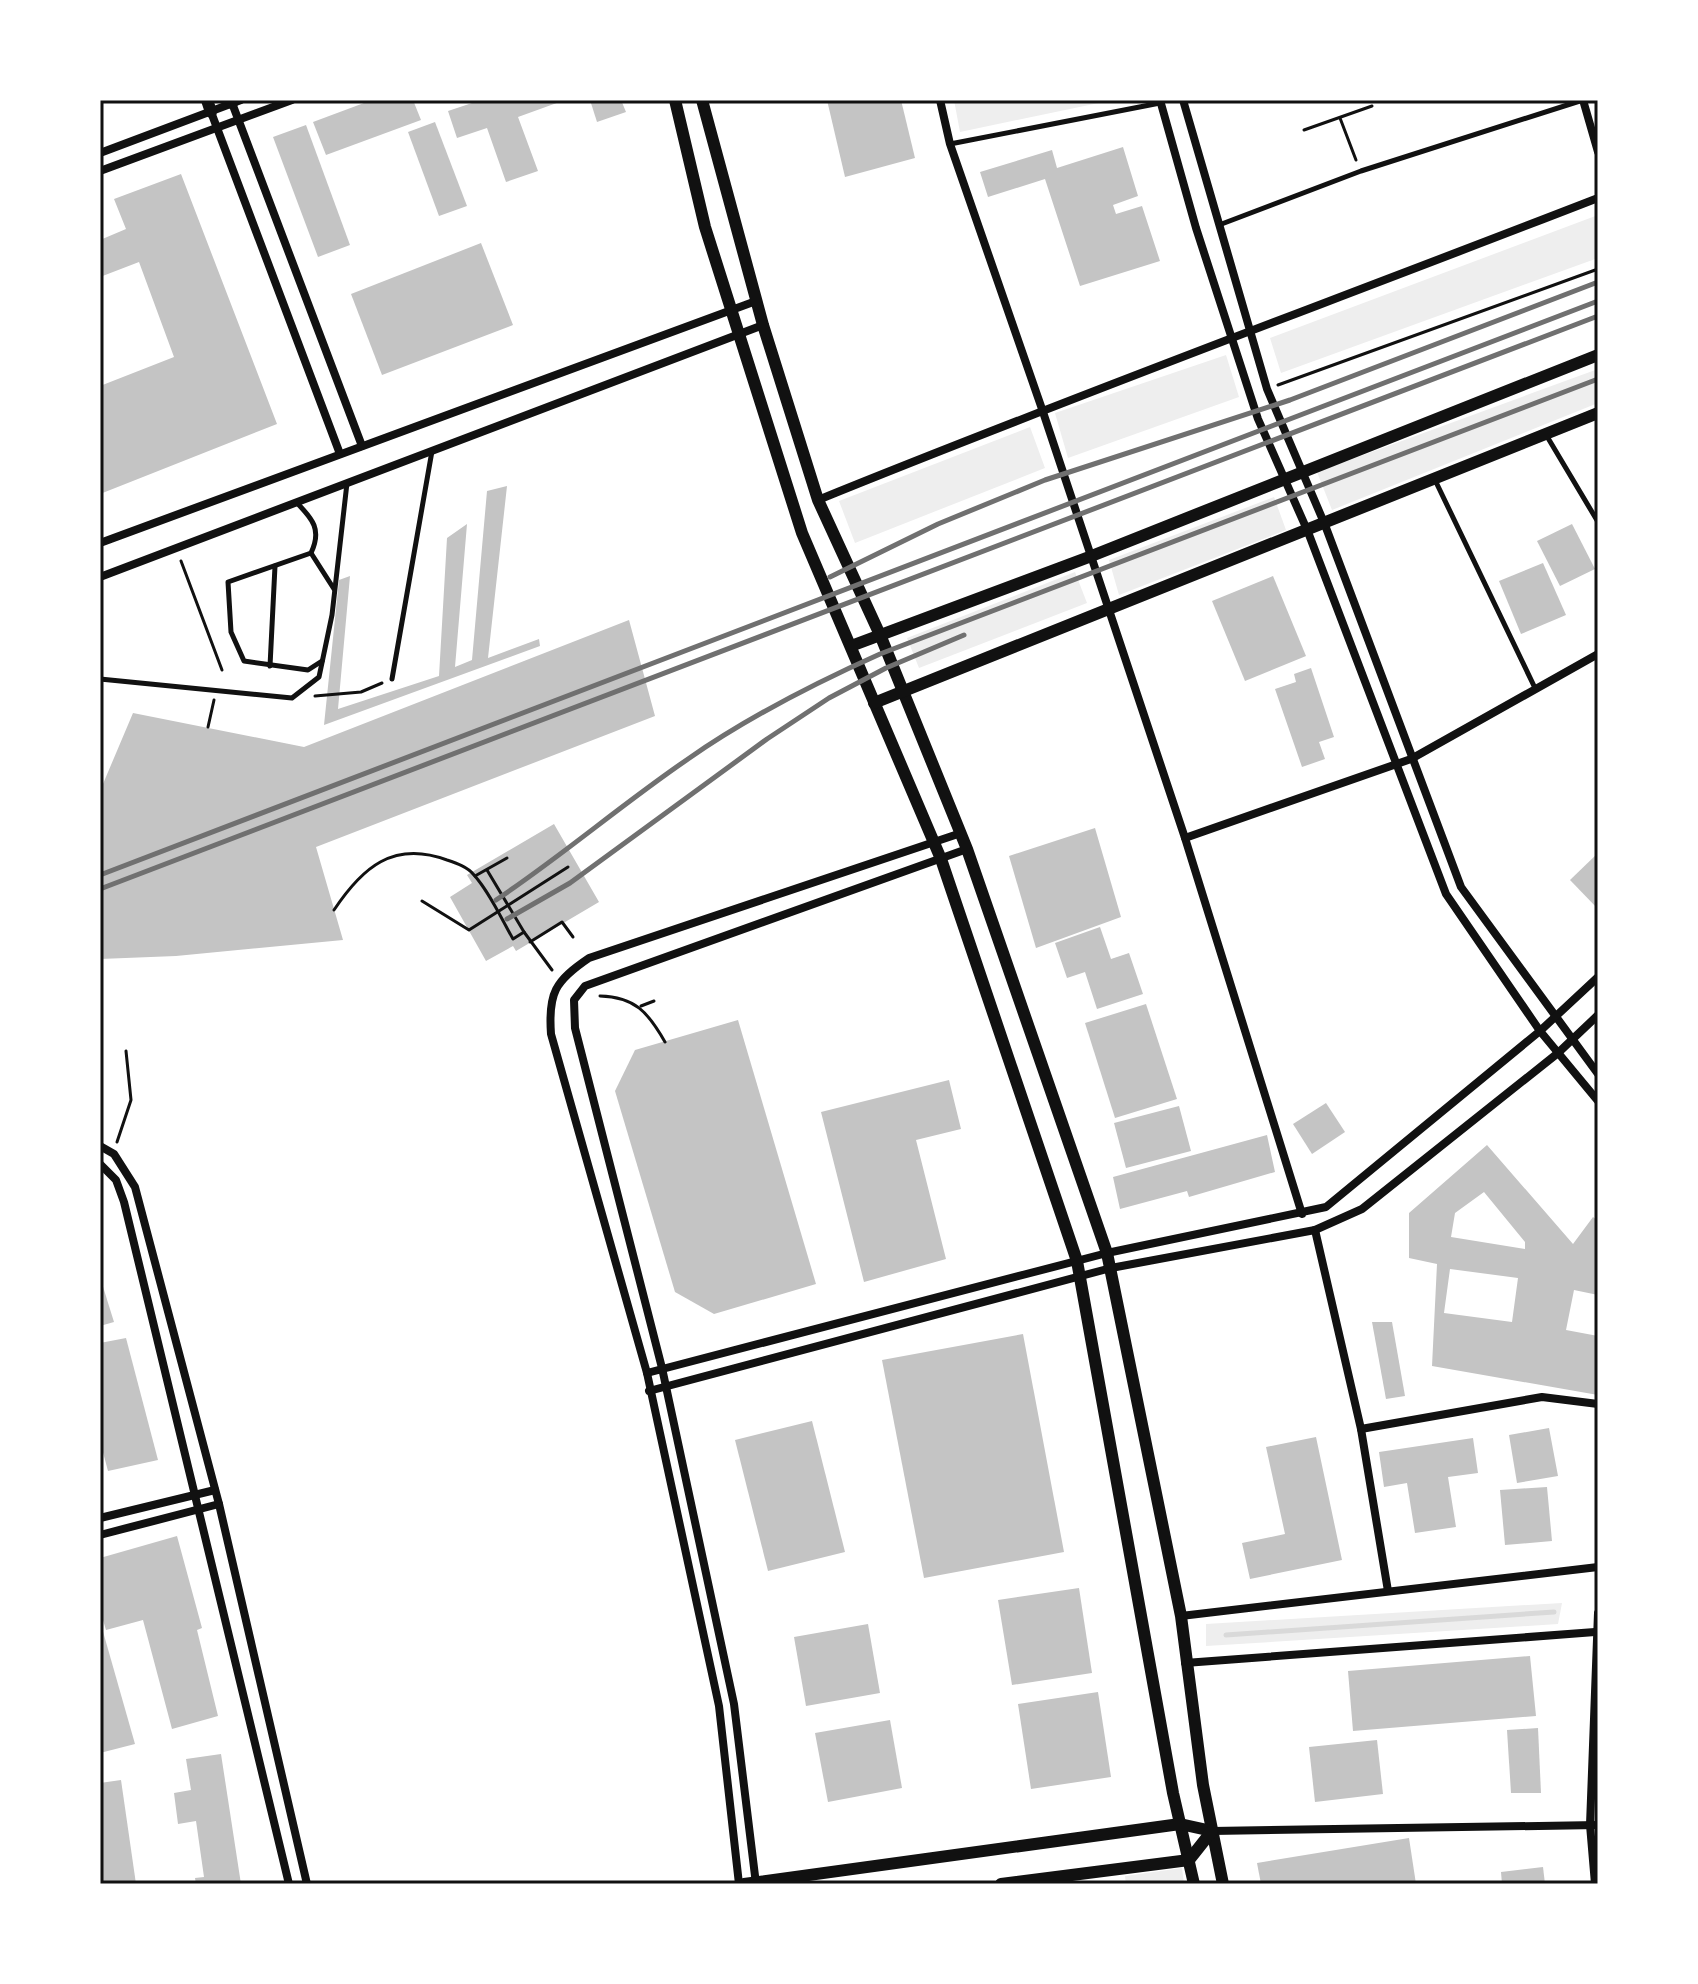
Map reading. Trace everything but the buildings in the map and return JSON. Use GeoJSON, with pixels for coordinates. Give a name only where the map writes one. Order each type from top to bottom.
{"type":"FeatureCollection","features":[{"type":"Feature","properties":{"kind":"street"},"geometry":{"type":"LineString","coordinates":[[100,171],[236,118],[292,100]]}},
{"type":"Feature","properties":{"kind":"street"},"geometry":{"type":"LineString","coordinates":[[675,100],[705,227],[802,533],[941,859],[1077,1261],[1180,1824],[1194,1884]]}},
{"type":"Feature","properties":{"kind":"street"},"geometry":{"type":"LineString","coordinates":[[702,100],[756,301],[818,500],[881,637],[961,833],[1107,1253],[1181,1616],[1185,1663],[1223,1884]]}},
{"type":"Feature","properties":{"kind":"street"},"geometry":{"type":"LineString","coordinates":[[940,100],[950,144],[1185,838],[1302,1214]]}},
{"type":"Feature","properties":{"kind":"street"},"geometry":{"type":"LineString","coordinates":[[1183,100],[1267,389],[1325,525],[1461,887],[1598,1074]]}},
{"type":"Feature","properties":{"kind":"street"},"geometry":{"type":"LineString","coordinates":[[1583,100],[1598,152]]}},
{"type":"Feature","properties":{"kind":"street"},"geometry":{"type":"LineString","coordinates":[[100,153],[209,106],[234,101],[236,118],[362,446]]}},
{"type":"Feature","properties":{"kind":"street"},"geometry":{"type":"LineString","coordinates":[[1160,102],[1230,340],[1283,480],[1308,532],[1394,765],[1446,894],[1540,1031],[1598,1101]]}},
{"type":"Feature","properties":{"kind":"street"},"geometry":{"type":"LineString","coordinates":[[209,106],[340,454]]}},
{"type":"Feature","properties":{"kind":"street"},"geometry":{"type":"LineString","coordinates":[[818,500],[1042,409],[1250,333],[1598,198]]}},
{"type":"Feature","properties":{"kind":"street"},"geometry":{"type":"LineString","coordinates":[[100,543],[756,301]]}},
{"type":"Feature","properties":{"kind":"street"},"geometry":{"type":"LineString","coordinates":[[100,577],[763,325]]}},
{"type":"Feature","properties":{"kind":"street"},"geometry":{"type":"LineString","coordinates":[[851,646],[1089,557],[1598,355]]}},
{"type":"Feature","properties":{"kind":"street"},"geometry":{"type":"LineString","coordinates":[[1250,395],[1267,389]]}},
{"type":"Feature","properties":{"kind":"street"},"geometry":{"type":"LineString","coordinates":[[874,703],[1308,532],[1598,413]]}},
{"type":"Feature","properties":{"kind":"street"},"geometry":{"type":"LineString","coordinates":[[1185,838],[1411,759],[1598,654]]}},
{"type":"Feature","properties":{"kind":"street"},"geometry":{"type":"LineString","coordinates":[[749,1884],[719,1706],[647,1373],[551,1034],[552,995],[566,974],[589,958],[961,833]]}},
{"type":"Feature","properties":{"kind":"street"},"geometry":{"type":"LineString","coordinates":[[749,1884],[734,1704],[662,1368],[575,1028],[574,1000],[585,986],[967,849]]}},
{"type":"Feature","properties":{"kind":"street"},"geometry":{"type":"LineString","coordinates":[[647,1373],[1107,1253],[1326,1207],[1540,1031],[1598,977]]}},
{"type":"Feature","properties":{"kind":"street"},"geometry":{"type":"LineString","coordinates":[[649,1391],[1111,1268],[1315,1230],[1362,1209],[1558,1053],[1598,1015]]}},
{"type":"Feature","properties":{"kind":"street"},"geometry":{"type":"LineString","coordinates":[[100,1146],[114,1154],[135,1187],[219,1504],[307,1884]]}},
{"type":"Feature","properties":{"kind":"street"},"geometry":{"type":"LineString","coordinates":[[100,1164],[116,1180],[124,1202],[289,1884]]}},
{"type":"Feature","properties":{"kind":"street"},"geometry":{"type":"LineString","coordinates":[[1315,1230],[1361,1429],[1388,1591]]}},
{"type":"Feature","properties":{"kind":"street"},"geometry":{"type":"LineString","coordinates":[[1361,1429],[1542,1397],[1598,1404]]}},
{"type":"Feature","properties":{"kind":"street"},"geometry":{"type":"LineString","coordinates":[[100,1518],[215,1490]]}},
{"type":"Feature","properties":{"kind":"street"},"geometry":{"type":"LineString","coordinates":[[100,1535],[219,1504]]}},
{"type":"Feature","properties":{"kind":"street"},"geometry":{"type":"LineString","coordinates":[[1181,1616],[1598,1567]]}},
{"type":"Feature","properties":{"kind":"street"},"geometry":{"type":"LineString","coordinates":[[1595,1884],[1595,1632],[1598,1613]]}},
{"type":"Feature","properties":{"kind":"street"},"geometry":{"type":"LineString","coordinates":[[1185,1663],[1595,1632]]}},
{"type":"Feature","properties":{"kind":"street"},"geometry":{"type":"LineString","coordinates":[[749,1884],[1180,1824],[1212,1831],[1594,1825]]}},
{"type":"Feature","properties":{"kind":"street"},"geometry":{"type":"LineString","coordinates":[[1001,1884],[1189,1860],[1212,1831]]}},
{"type":"Feature","properties":{"kind":"lane"},"geometry":{"type":"LineString","coordinates":[[1219,225],[1361,171],[1583,100]]}},
{"type":"Feature","properties":{"kind":"lane"},"geometry":{"type":"LineString","coordinates":[[950,144],[1160,102]]}},
{"type":"Feature","properties":{"kind":"lane"},"geometry":{"type":"LineString","coordinates":[[1545,433],[1598,522]]}},
{"type":"Feature","properties":{"kind":"lane"},"geometry":{"type":"LineString","coordinates":[[392,679],[433,448]]}},
{"type":"Feature","properties":{"kind":"lane"},"geometry":{"type":"LineString","coordinates":[[1435,480],[1535,688]]}},
{"type":"Feature","properties":{"kind":"lane"},"geometry":{"type":"LineString","coordinates":[[100,679],[292,698],[319,677],[334,590],[347,481]]}},
{"type":"Feature","properties":{"kind":"lane"},"geometry":{"type":"LineString","coordinates":[[295,501],[317,528],[311,553],[334,590]]}},
{"type":"Feature","properties":{"kind":"lane"},"geometry":{"type":"LineString","coordinates":[[311,553],[228,582],[231,632],[244,661],[308,670],[322,661]]}},
{"type":"Feature","properties":{"kind":"lane"},"geometry":{"type":"LineString","coordinates":[[270,666],[275,566]]}},
{"type":"Feature","properties":{"kind":"path"},"geometry":{"type":"LineString","coordinates":[[1304,130],[1372,106]]}},
{"type":"Feature","properties":{"kind":"path"},"geometry":{"type":"LineString","coordinates":[[1340,118],[1361,171]]}},
{"type":"Feature","properties":{"kind":"path"},"geometry":{"type":"LineString","coordinates":[[1267,389],[1598,269]]}},
{"type":"Feature","properties":{"kind":"path"},"geometry":{"type":"LineString","coordinates":[[181,561],[222,670]]}},
{"type":"Feature","properties":{"kind":"path"},"geometry":{"type":"LineString","coordinates":[[292,698],[361,692],[392,679]]}},
{"type":"Feature","properties":{"kind":"path"},"geometry":{"type":"LineString","coordinates":[[208,727],[214,698]]}},
{"type":"Feature","properties":{"kind":"path"},"geometry":{"type":"LineString","coordinates":[[334,910],[352,884],[370,867],[390,857],[435,856],[474,874],[513,939],[524,932]]}},
{"type":"Feature","properties":{"kind":"path"},"geometry":{"type":"LineString","coordinates":[[474,874],[507,858]]}},
{"type":"Feature","properties":{"kind":"path"},"geometry":{"type":"LineString","coordinates":[[422,901],[469,930],[527,896],[568,867]]}},
{"type":"Feature","properties":{"kind":"path"},"geometry":{"type":"LineString","coordinates":[[487,870],[530,942],[562,922],[573,937]]}},
{"type":"Feature","properties":{"kind":"path"},"geometry":{"type":"LineString","coordinates":[[641,1006],[654,1001]]}},
{"type":"Feature","properties":{"kind":"path"},"geometry":{"type":"LineString","coordinates":[[114,1154],[131,1100],[126,1051]]}},
{"type":"Feature","properties":{"kind":"shaded area"},"geometry":{"type":"Polygon","coordinates":[[[954,100],[1113,100],[960,132],[954,100]]]}},
{"type":"Feature","properties":{"kind":"shaded area"},"geometry":{"type":"Polygon","coordinates":[[[1598,215],[1598,258],[1281,373],[1270,338],[1598,215]]]}},
{"type":"Feature","properties":{"kind":"shaded area"},"geometry":{"type":"Polygon","coordinates":[[[1226,355],[1239,397],[1068,458],[1055,413],[1226,355]]]}},
{"type":"Feature","properties":{"kind":"shaded area"},"geometry":{"type":"Polygon","coordinates":[[[1598,369],[1598,403],[1332,510],[1317,472],[1598,369]]]}},
{"type":"Feature","properties":{"kind":"shaded area"},"geometry":{"type":"Polygon","coordinates":[[[1030,427],[1045,468],[855,543],[839,501],[1030,427]]]}},
{"type":"Feature","properties":{"kind":"shaded area"},"geometry":{"type":"Polygon","coordinates":[[[1274,497],[1286,530],[1119,595],[1109,560],[1274,497]]]}},
{"type":"Feature","properties":{"kind":"shaded area"},"geometry":{"type":"Polygon","coordinates":[[[1075,572],[1087,603],[919,668],[907,638],[1075,572]]]}},
{"type":"Feature","properties":{"kind":"shaded area"},"geometry":{"type":"Polygon","coordinates":[[[1562,1603],[1558,1624],[1206,1646],[1206,1624],[1562,1603]]]}},
{"type":"Feature","properties":{"kind":"shaded area"},"geometry":{"type":"Polygon","coordinates":[[[1182,1868],[1184,1884],[1126,1884],[1125,1876],[1182,1868]]]}},
{"type":"Feature","properties":{"kind":"waterway"},"geometry":{"type":"LineString","coordinates":[[1226,1635],[1554,1612]]}},
{"type":"Feature","properties":{"kind":"railway"},"geometry":{"type":"LineString","coordinates":[[830,577],[938,524],[1045,480],[1290,400],[1598,282]]}},
{"type":"Feature","properties":{"kind":"railway"},"geometry":{"type":"LineString","coordinates":[[100,875],[1598,301]]}},
{"type":"Feature","properties":{"kind":"railway"},"geometry":{"type":"LineString","coordinates":[[100,889],[1598,316]]}},
{"type":"Feature","properties":{"kind":"railway"},"geometry":{"type":"LineString","coordinates":[[496,900],[711,744],[781,702],[855,665],[1598,379]]}},
{"type":"Feature","properties":{"kind":"railway"},"geometry":{"type":"LineString","coordinates":[[507,919],[570,883],[767,739],[829,698],[886,668],[964,635]]}}]}
